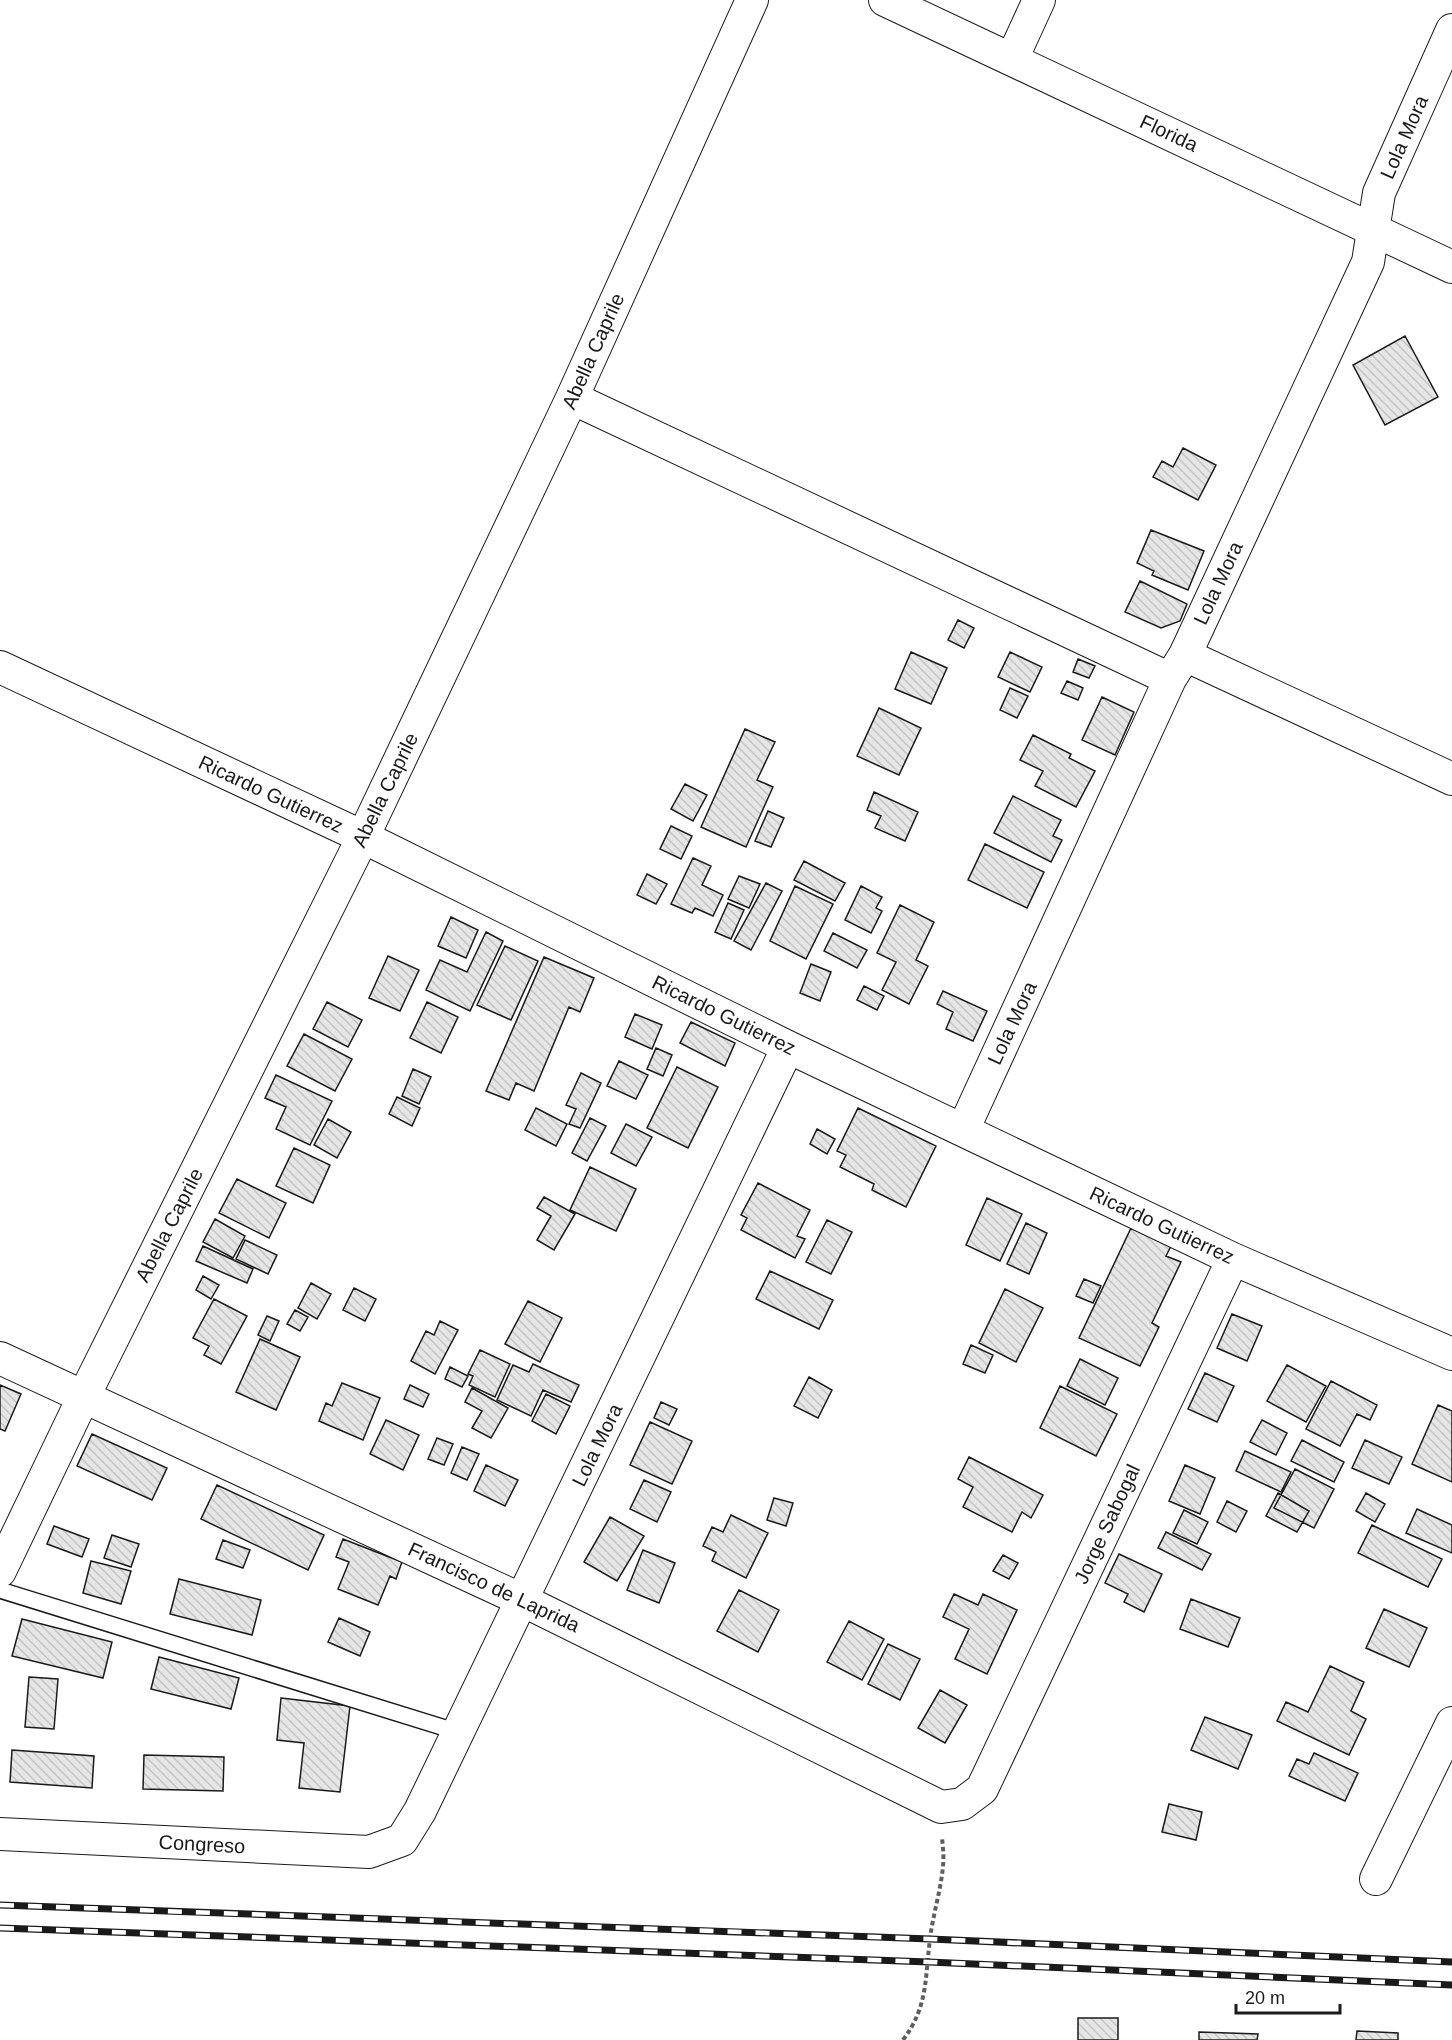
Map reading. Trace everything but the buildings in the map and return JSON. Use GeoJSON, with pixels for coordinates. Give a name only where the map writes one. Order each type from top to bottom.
{"type":"FeatureCollection","features":[{"type":"Feature","properties":{"kind":"street","name":"Abella Caprile"},"geometry":{"type":"LineString","coordinates":[[0,1571],[84,1396],[363,837],[572,398],[752,0]]}},
{"type":"Feature","properties":{"kind":"street","name":"Florida"},"geometry":{"type":"LineString","coordinates":[[885,0],[1452,267]]}},
{"type":"Feature","properties":{"kind":"street"},"geometry":{"type":"LineString","coordinates":[[1012,59],[1039,0]]}},
{"type":"Feature","properties":{"kind":"street","name":"Lola Mora"},"geometry":{"type":"LineString","coordinates":[[963,1130],[1177,667],[1368,262],[1379,192],[1452,30]]}},
{"type":"Feature","properties":{"kind":"street"},"geometry":{"type":"LineString","coordinates":[[572,398],[1177,667],[1452,779]]}},
{"type":"Feature","properties":{"kind":"street","name":"Ricardo Gutierrez"},"geometry":{"type":"LineString","coordinates":[[0,667],[363,837],[788,1047],[1233,1259],[1452,1354]]}},
{"type":"Feature","properties":{"kind":"street","name":"Lola Mora"},"geometry":{"type":"LineString","coordinates":[[402,1840],[420,1811],[788,1047]]}},
{"type":"Feature","properties":{"kind":"street","name":"Jorge Sabogal"},"geometry":{"type":"LineString","coordinates":[[941,1807],[962,1804],[982,1789],[1233,1259]]}},
{"type":"Feature","properties":{"kind":"street","name":"Francisco de Laprida"},"geometry":{"type":"LineString","coordinates":[[0,1358],[522,1600],[941,1807]]}},
{"type":"Feature","properties":{"kind":"street"},"geometry":{"type":"LineString","coordinates":[[1376,1879],[1452,1724]]}},
{"type":"Feature","properties":{"kind":"street","name":"Congreso"},"geometry":{"type":"LineString","coordinates":[[0,1834],[369,1852],[402,1840]]}},
{"type":"Feature","properties":{"kind":"lane"},"geometry":{"type":"LineString","coordinates":[[0,1590],[458,1732]]}},
{"type":"Feature","properties":{"kind":"path"},"geometry":{"type":"LineString","coordinates":[[903,2040],[915,2024],[926,1982],[930,1939],[943,1865],[941,1807]]}},
{"type":"Feature","properties":{"kind":"railway"},"geometry":{"type":"LineString","coordinates":[[0,1905],[930,1939],[1452,1962]]}},
{"type":"Feature","properties":{"kind":"railway"},"geometry":{"type":"LineString","coordinates":[[0,1928],[929,1962],[1452,1985]]}}]}
